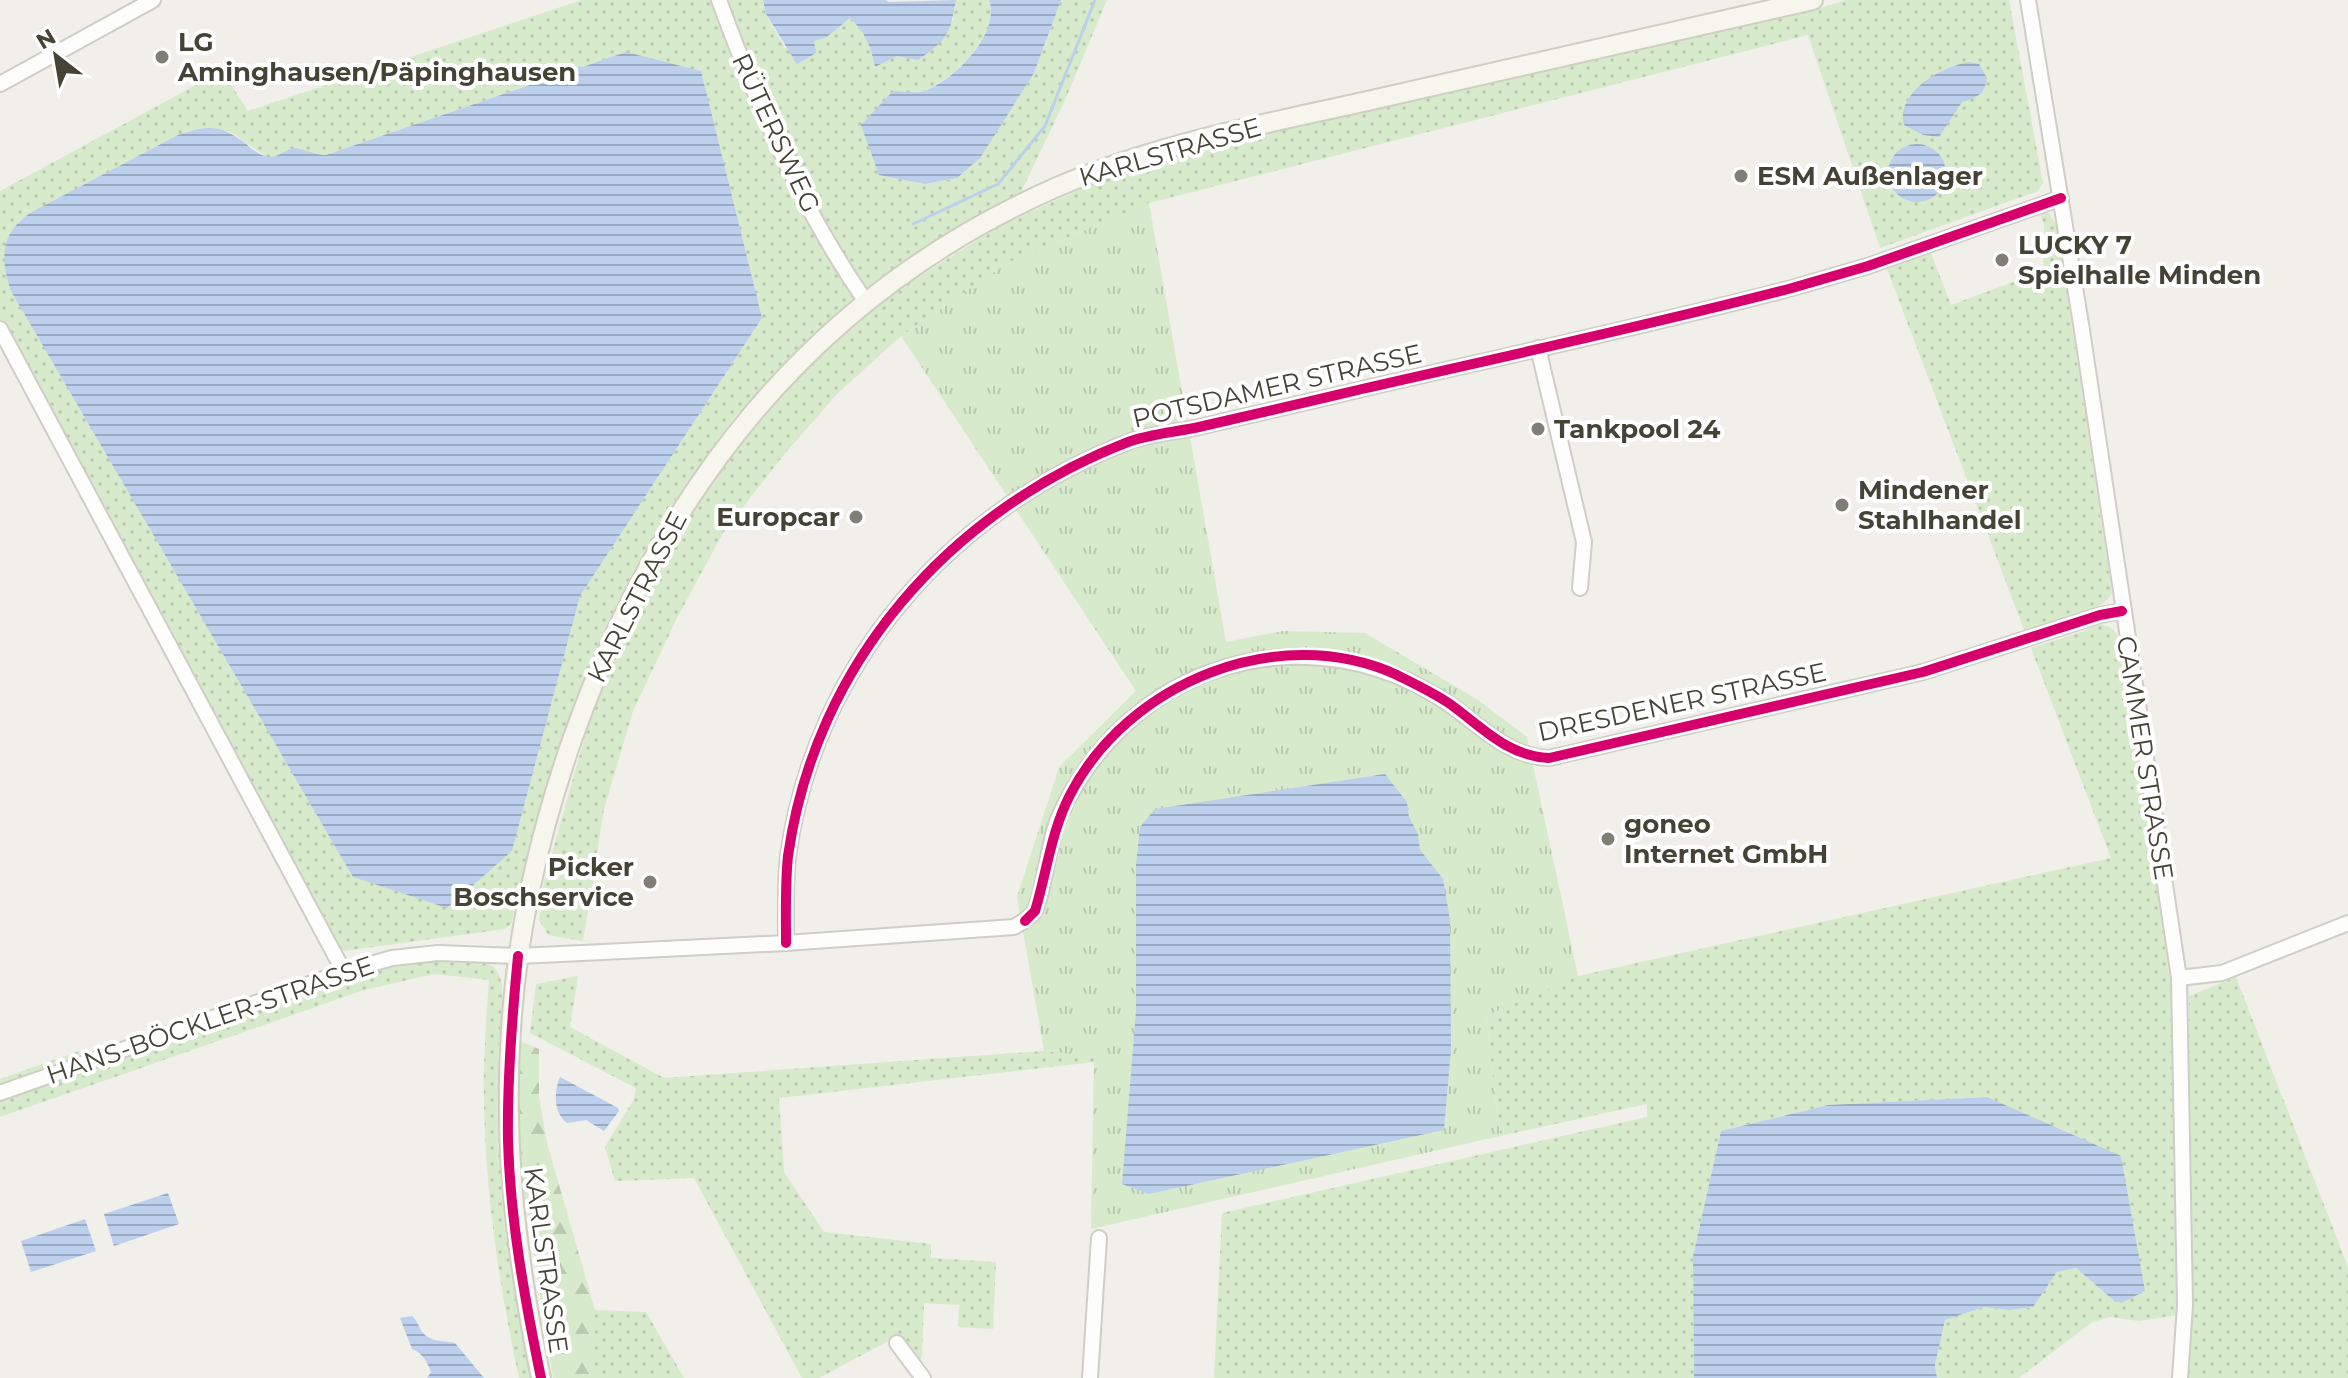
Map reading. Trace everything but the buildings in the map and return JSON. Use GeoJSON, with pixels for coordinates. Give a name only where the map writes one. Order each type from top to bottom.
{"type":"FeatureCollection","features":[{"type":"Feature","properties":{"kind":"street"},"geometry":{"type":"LineString","coordinates":[[0,84],[153,0]]}},
{"type":"Feature","properties":{"kind":"street","name":"RÜTERSWEG"},"geometry":{"type":"LineString","coordinates":[[719,0],[750,86],[790,176],[866,302]]}},
{"type":"Feature","properties":{"kind":"street","name":"KARLSTRASSE"},"geometry":{"type":"LineString","coordinates":[[541,1378],[524,1296],[508,1141],[510,1030],[518,956],[544,831],[562,769],[610,639],[642,575],[682,506],[762,400],[808,353],[866,302],[923,261],[1016,206],[1086,175],[1209,137],[1813,0]]}},
{"type":"Feature","properties":{"kind":"street","name":"CAMMER STRASSE"},"geometry":{"type":"LineString","coordinates":[[2028,0],[2061,198],[2179,978],[2185,1305],[2180,1378]]}},
{"type":"Feature","properties":{"kind":"street","name":"POTSDAMER STRASSE"},"geometry":{"type":"LineString","coordinates":[[786,943],[786,891],[791,842],[806,782],[828,719],[860,661],[890,617],[944,555],[973,530],[1038,485],[1131,441],[1792,288],[1868,266],[2061,198]]}},
{"type":"Feature","properties":{"kind":"street"},"geometry":{"type":"LineString","coordinates":[[0,329],[344,972]]}},
{"type":"Feature","properties":{"kind":"street"},"geometry":{"type":"LineString","coordinates":[[1538,348],[1584,542],[1580,588]]}},
{"type":"Feature","properties":{"kind":"street","name":"DRESDENER STRASSE"},"geometry":{"type":"LineString","coordinates":[[786,943],[993,930],[1014,927],[1025,921],[1035,911],[1057,823],[1071,793],[1109,740],[1136,714],[1194,677],[1230,666],[1265,658],[1303,657],[1336,658],[1369,666],[1394,674],[1439,698],[1483,732],[1518,753],[1549,758],[1923,672],[2100,615],[2122,611]]}},
{"type":"Feature","properties":{"kind":"street"},"geometry":{"type":"LineString","coordinates":[[2179,978],[2222,973],[2348,923]]}},
{"type":"Feature","properties":{"kind":"street"},"geometry":{"type":"LineString","coordinates":[[518,956],[786,943]]}},
{"type":"Feature","properties":{"kind":"street","name":"HANS-BÖCKLER-STRASSE"},"geometry":{"type":"LineString","coordinates":[[0,1093],[392,958],[438,953],[518,956]]}},
{"type":"Feature","properties":{"kind":"street"},"geometry":{"type":"LineString","coordinates":[[1090,1378],[1099,1238]]}},
{"type":"Feature","properties":{"kind":"street"},"geometry":{"type":"LineString","coordinates":[[897,1343],[923,1378]]}},
{"type":"Feature","properties":{"kind":"green space"},"geometry":{"type":"Polygon","coordinates":[[[582,0],[763,0],[766,15],[785,48],[827,37],[850,18],[867,40],[876,66],[953,20],[956,0],[989,0],[991,13],[988,27],[982,41],[961,66],[924,91],[893,92],[879,174],[925,184],[957,178],[1034,73],[1061,0],[1107,0],[1065,100],[1020,194],[948,234],[876,282],[805,344],[733,419],[676,499],[628,583],[596,653],[555,766],[511,924],[505,929],[343,951],[337,948],[0,319],[0,191],[222,71],[248,111],[582,0]],[[626,52],[326,155],[312,155],[300,148],[277,157],[267,157],[229,131],[178,135],[18,221],[512,851],[580,596],[762,318],[626,52]]]}},
{"type":"Feature","properties":{"kind":"green space"},"geometry":{"type":"Polygon","coordinates":[[[1846,0],[2009,0],[2043,183],[2038,191],[1880,248],[1808,35],[1149,203],[1009,262],[901,336],[837,394],[782,457],[723,533],[677,618],[633,711],[604,809],[583,941],[548,935],[539,920],[544,882],[594,704],[657,564],[742,438],[828,346],[893,293],[1000,226],[1116,173],[1217,143],[1805,13],[1846,0]]]}},
{"type":"Feature","properties":{"kind":"green space"},"geometry":{"type":"Polygon","coordinates":[[[1149,203],[1226,642],[1283,631],[1365,633],[1478,700],[1527,737],[1578,976],[1486,1016],[1500,1136],[1091,1229],[1094,1056],[1044,1051],[1017,897],[1059,767],[1136,691],[901,336],[1009,262],[1149,203]]]}},
{"type":"Feature","properties":{"kind":"green space"},"geometry":{"type":"Polygon","coordinates":[[[2038,209],[2049,213],[2057,226],[2112,593],[2106,601],[2086,613],[2025,632],[1885,264],[1929,248],[1951,305],[2043,271],[2044,224],[2038,209]]]}},
{"type":"Feature","properties":{"kind":"green space"},"geometry":{"type":"Polygon","coordinates":[[[2097,624],[2113,630],[2124,657],[2174,1010],[2177,1315],[2139,1321],[2110,1317],[2092,1322],[2019,1378],[1937,1378],[1935,1365],[1945,1320],[1984,1307],[2010,1310],[2033,1307],[2057,1272],[2076,1268],[2112,1299],[1987,1097],[1828,1105],[1721,1131],[1693,1256],[1694,1378],[1214,1378],[1222,1213],[1647,1117],[1647,1104],[1500,1136],[1486,1016],[1578,976],[2111,858],[2031,648],[2097,624]]]}},
{"type":"Feature","properties":{"kind":"green space"},"geometry":{"type":"Polygon","coordinates":[[[432,959],[484,962],[497,971],[500,978],[502,1000],[498,1061],[504,1199],[513,1282],[532,1378],[519,1378],[492,1223],[484,1105],[489,980],[434,974],[364,990],[0,1117],[0,1098],[363,972],[432,959]]]}},
{"type":"Feature","properties":{"kind":"green space"},"geometry":{"type":"Polygon","coordinates":[[[578,976],[570,1027],[664,1078],[1044,1051],[1094,1055],[1094,1062],[779,1098],[784,1172],[824,1232],[931,1244],[931,1258],[996,1262],[993,1329],[958,1327],[959,1305],[924,1303],[922,1355],[918,1372],[892,1339],[819,1378],[802,1378],[694,1178],[615,1181],[605,1147],[634,1099],[636,1088],[530,1033],[536,984],[578,976]]]}},
{"type":"Feature","properties":{"kind":"green space"},"geometry":{"type":"Polygon","coordinates":[[[2236,977],[2348,1267],[2348,1378],[2186,1378],[2190,1319],[2189,996],[2236,977]]]}},
{"type":"Feature","properties":{"kind":"green space"},"geometry":{"type":"Polygon","coordinates":[[[520,1041],[539,1049],[539,1096],[547,1143],[595,1310],[595,1378],[553,1378],[524,1191],[518,1119],[520,1041]]]}},
{"type":"Feature","properties":{"kind":"green space"},"geometry":{"type":"Polygon","coordinates":[[[79,1051],[80,1054],[0,1085],[0,1079],[79,1051]]]}},
{"type":"Feature","properties":{"kind":"green space"},"geometry":{"type":"Polygon","coordinates":[[[595,1310],[646,1312],[684,1378],[595,1378],[595,1310]]]}},
{"type":"Feature","properties":{"kind":"water"},"geometry":{"type":"Polygon","coordinates":[[[763,0],[956,0],[946,36],[935,47],[918,60],[897,56],[875,67],[867,40],[850,18],[827,37],[814,41],[816,53],[797,64],[766,14],[763,0]]]}},
{"type":"Feature","properties":{"kind":"water"},"geometry":{"type":"Polygon","coordinates":[[[989,0],[1061,0],[1034,73],[980,158],[957,178],[925,184],[879,175],[861,125],[893,91],[925,91],[961,66],[982,41],[988,27],[991,13],[989,0]]]}},
{"type":"Feature","properties":{"kind":"water"},"geometry":{"type":"Polygon","coordinates":[[[626,52],[701,71],[762,318],[580,596],[512,851],[447,908],[353,877],[11,291],[5,268],[5,248],[13,229],[30,213],[178,135],[205,128],[220,129],[259,154],[270,157],[295,148],[326,155],[626,52]]]}},
{"type":"Feature","properties":{"kind":"water"},"geometry":{"type":"Polygon","coordinates":[[[1969,62],[1979,64],[1987,78],[1984,88],[1976,97],[1962,102],[1939,137],[1923,135],[1904,125],[1903,113],[1907,102],[1923,83],[1946,69],[1969,62]]]}},
{"type":"Feature","properties":{"kind":"water"},"geometry":{"type":"Polygon","coordinates":[[[1917,144],[1938,152],[1946,173],[1938,194],[1917,202],[1896,194],[1888,173],[1896,152],[1917,144]]]}},
{"type":"Feature","properties":{"kind":"water"},"geometry":{"type":"Polygon","coordinates":[[[1385,774],[1407,802],[1420,850],[1443,879],[1450,920],[1451,1049],[1444,1130],[1149,1194],[1122,1184],[1136,1011],[1136,865],[1140,827],[1155,809],[1385,774]]]}},
{"type":"Feature","properties":{"kind":"water"},"geometry":{"type":"Polygon","coordinates":[[[560,1077],[618,1108],[619,1111],[604,1131],[586,1120],[567,1123],[562,1118],[556,1102],[560,1077]]]}},
{"type":"Feature","properties":{"kind":"water"},"geometry":{"type":"Polygon","coordinates":[[[1987,1097],[2121,1156],[2145,1291],[2121,1303],[2076,1268],[2057,1272],[2033,1307],[2010,1310],[1984,1307],[1945,1320],[1935,1365],[1937,1378],[1694,1378],[1693,1256],[1721,1131],[1828,1105],[1987,1097]]]}},
{"type":"Feature","properties":{"kind":"water"},"geometry":{"type":"Polygon","coordinates":[[[168,1193],[179,1224],[114,1246],[104,1214],[168,1193]]]}},
{"type":"Feature","properties":{"kind":"water"},"geometry":{"type":"Polygon","coordinates":[[[85,1219],[96,1251],[31,1272],[21,1241],[85,1219]]]}},
{"type":"Feature","properties":{"kind":"water"},"geometry":{"type":"Polygon","coordinates":[[[412,1316],[426,1336],[455,1343],[484,1378],[427,1378],[431,1372],[428,1365],[422,1355],[412,1349],[400,1318],[412,1316]]]}},
{"type":"Feature","properties":{"kind":"waterway"},"geometry":{"type":"LineString","coordinates":[[913,224],[998,184],[1045,126],[1095,0]]}},
{"type":"Feature","properties":{"kind":"cycle path"},"geometry":{"type":"LineString","coordinates":[[786,943],[788,856],[803,786],[827,720],[860,659],[901,603],[949,553],[1003,509],[1063,472],[1145,437],[1578,340],[1792,288],[1868,266],[2061,198]]}},
{"type":"Feature","properties":{"kind":"cycle path"},"geometry":{"type":"LineString","coordinates":[[1025,921],[1035,911],[1064,809],[1096,755],[1129,721],[1168,693],[1211,672],[1257,659],[1304,655],[1351,660],[1397,675],[1450,704],[1508,746],[1549,758],[1923,672],[2100,615],[2122,611]]}},
{"type":"Feature","properties":{"kind":"cycle path"},"geometry":{"type":"LineString","coordinates":[[518,956],[509,1071],[509,1170],[519,1260],[541,1378]]}},
{"type":"Feature","properties":{"kind":"place","name":"LG Aminghausen/Päpinghausen"},"geometry":{"type":"Point","coordinates":[162,57]}},
{"type":"Feature","properties":{"kind":"place","name":"ESM Außenlager"},"geometry":{"type":"Point","coordinates":[1741,176]}},
{"type":"Feature","properties":{"kind":"place","name":"LUCKY 7 Spielhalle Minden"},"geometry":{"type":"Point","coordinates":[2002,260]}},
{"type":"Feature","properties":{"kind":"place","name":"Tankpool 24"},"geometry":{"type":"Point","coordinates":[1538,429]}},
{"type":"Feature","properties":{"kind":"place","name":"Mindener Stahlhandel"},"geometry":{"type":"Point","coordinates":[1842,505]}},
{"type":"Feature","properties":{"kind":"place","name":"Europcar"},"geometry":{"type":"Point","coordinates":[856,517]}},
{"type":"Feature","properties":{"kind":"place","name":"goneo Internet GmbH"},"geometry":{"type":"Point","coordinates":[1608,839]}},
{"type":"Feature","properties":{"kind":"place","name":"Picker Boschservice"},"geometry":{"type":"Point","coordinates":[650,882]}}]}
